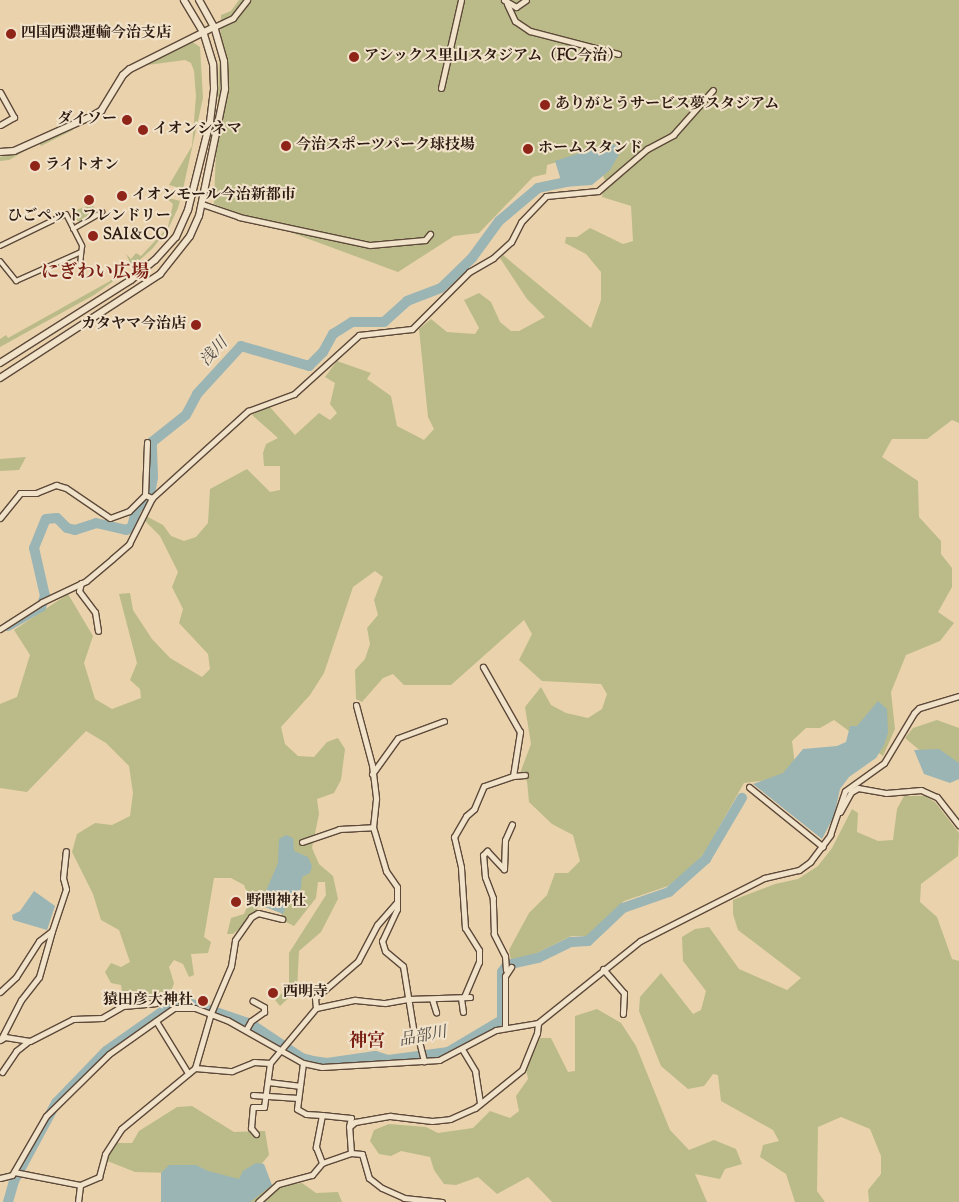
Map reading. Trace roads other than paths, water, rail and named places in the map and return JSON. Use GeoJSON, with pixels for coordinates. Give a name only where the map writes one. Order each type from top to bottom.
{"type":"FeatureCollection","features":[{"type":"Feature","properties":{"kind":"street"},"geometry":{"type":"LineString","coordinates":[[0,363],[131,280],[155,260],[176,237],[188,210],[210,122],[213,64],[203,32],[184,0]]}},
{"type":"Feature","properties":{"kind":"street"},"geometry":{"type":"LineString","coordinates":[[0,378],[160,274],[190,236],[202,204],[225,89],[224,61],[214,27],[199,0]]}},
{"type":"Feature","properties":{"kind":"street"},"geometry":{"type":"LineString","coordinates":[[0,152],[14,151],[90,118],[108,102],[126,73],[233,18],[247,0]]}},
{"type":"Feature","properties":{"kind":"street"},"geometry":{"type":"LineString","coordinates":[[441,88],[461,0]]}},
{"type":"Feature","properties":{"kind":"street"},"geometry":{"type":"LineString","coordinates":[[505,2],[516,7],[526,0]]}},
{"type":"Feature","properties":{"kind":"street"},"geometry":{"type":"LineString","coordinates":[[505,2],[515,21],[530,31],[618,54]]}},
{"type":"Feature","properties":{"kind":"street"},"geometry":{"type":"LineString","coordinates":[[0,629],[42,602],[81,583],[129,544],[152,498],[248,411],[294,394],[359,335],[412,329],[469,272],[493,258],[511,242],[521,222],[546,196],[598,192],[647,149],[673,135],[713,90]]}},
{"type":"Feature","properties":{"kind":"street"},"geometry":{"type":"LineString","coordinates":[[0,92],[14,117],[0,125]]}},
{"type":"Feature","properties":{"kind":"street"},"geometry":{"type":"LineString","coordinates":[[202,204],[239,217],[370,245],[425,240],[430,234]]}},
{"type":"Feature","properties":{"kind":"street"},"geometry":{"type":"LineString","coordinates":[[74,229],[103,212]]}},
{"type":"Feature","properties":{"kind":"street"},"geometry":{"type":"LineString","coordinates":[[0,246],[66,214],[74,229],[81,252],[80,265]]}},
{"type":"Feature","properties":{"kind":"street"},"geometry":{"type":"LineString","coordinates":[[0,261],[16,281],[81,252]]}},
{"type":"Feature","properties":{"kind":"street"},"geometry":{"type":"LineString","coordinates":[[0,518],[20,493],[36,493],[56,486],[66,488],[110,518],[129,511],[145,495],[147,442]]}},
{"type":"Feature","properties":{"kind":"street"},"geometry":{"type":"LineString","coordinates":[[145,495],[152,498]]}},
{"type":"Feature","properties":{"kind":"street"},"geometry":{"type":"LineString","coordinates":[[81,583],[79,591],[95,612],[98,631]]}},
{"type":"Feature","properties":{"kind":"street"},"geometry":{"type":"LineString","coordinates":[[483,667],[520,732],[513,776]]}},
{"type":"Feature","properties":{"kind":"street"},"geometry":{"type":"LineString","coordinates":[[840,812],[845,791],[884,763],[919,708],[959,696]]}},
{"type":"Feature","properties":{"kind":"street"},"geometry":{"type":"LineString","coordinates":[[356,705],[376,799],[373,827],[386,871],[397,887],[398,900],[382,941],[385,951],[403,966],[414,1034],[419,1041],[424,1061]]}},
{"type":"Feature","properties":{"kind":"street"},"geometry":{"type":"LineString","coordinates":[[372,774],[398,738],[444,720]]}},
{"type":"Feature","properties":{"kind":"street"},"geometry":{"type":"LineString","coordinates":[[463,1012],[465,998],[480,962],[479,950],[465,928],[461,867],[454,837],[466,816],[474,809],[484,786],[513,776],[525,775]]}},
{"type":"Feature","properties":{"kind":"street"},"geometry":{"type":"LineString","coordinates":[[749,787],[823,847]]}},
{"type":"Feature","properties":{"kind":"street"},"geometry":{"type":"LineString","coordinates":[[14,1172],[46,1116],[109,1054],[156,1021],[183,1006],[211,1014],[247,1028],[303,1063],[322,1067],[439,1060],[505,1027],[538,1023],[640,941],[771,876],[799,870],[823,847],[851,792],[858,788],[886,793],[920,790],[937,797],[959,825]]}},
{"type":"Feature","properties":{"kind":"street"},"geometry":{"type":"LineString","coordinates":[[505,1027],[508,969],[505,956],[494,934],[493,898],[485,878],[483,855],[486,851],[504,869],[505,840],[512,824]]}},
{"type":"Feature","properties":{"kind":"street"},"geometry":{"type":"LineString","coordinates":[[302,842],[340,829],[373,827]]}},
{"type":"Feature","properties":{"kind":"street"},"geometry":{"type":"LineString","coordinates":[[30,1040],[1,1040],[21,1000],[40,977],[52,931],[66,889],[63,878],[66,851]]}},
{"type":"Feature","properties":{"kind":"street"},"geometry":{"type":"LineString","coordinates":[[316,1008],[315,998],[358,961],[377,925],[398,900]]}},
{"type":"Feature","properties":{"kind":"street"},"geometry":{"type":"LineString","coordinates":[[0,1178],[14,1172],[80,1185],[99,1177],[105,1154],[121,1129],[195,1068],[211,1014],[227,980],[235,940],[251,917],[258,913],[282,919]]}},
{"type":"Feature","properties":{"kind":"street"},"geometry":{"type":"LineString","coordinates":[[0,992],[16,977],[39,941],[52,931]]}},
{"type":"Feature","properties":{"kind":"street"},"geometry":{"type":"LineString","coordinates":[[603,969],[624,993],[623,1014]]}},
{"type":"Feature","properties":{"kind":"street"},"geometry":{"type":"LineString","coordinates":[[2,1072],[16,1051],[30,1040],[60,1023],[73,1019],[102,1018],[123,1006],[155,1002],[171,996],[180,998],[183,1006]]}},
{"type":"Feature","properties":{"kind":"street"},"geometry":{"type":"LineString","coordinates":[[256,1134],[251,1128],[253,1107],[264,1106],[270,1063],[280,1048],[316,1008],[356,1000],[385,1003],[408,999],[465,998]]}},
{"type":"Feature","properties":{"kind":"street"},"geometry":{"type":"LineString","coordinates":[[432,999],[436,1012]]}},
{"type":"Feature","properties":{"kind":"street"},"geometry":{"type":"LineString","coordinates":[[247,1028],[251,1021],[264,1012],[264,1007],[253,1001]]}},
{"type":"Feature","properties":{"kind":"street"},"geometry":{"type":"LineString","coordinates":[[156,1021],[188,1073]]}},
{"type":"Feature","properties":{"kind":"street"},"geometry":{"type":"LineString","coordinates":[[349,1127],[369,1118],[390,1116],[432,1122],[450,1119],[480,1103],[522,1070],[537,1033],[538,1023]]}},
{"type":"Feature","properties":{"kind":"street"},"geometry":{"type":"LineString","coordinates":[[462,1049],[475,1071],[480,1103]]}},
{"type":"Feature","properties":{"kind":"street"},"geometry":{"type":"LineString","coordinates":[[195,1068],[232,1071],[254,1062],[270,1063]]}},
{"type":"Feature","properties":{"kind":"street"},"geometry":{"type":"LineString","coordinates":[[303,1063],[297,1109],[301,1113],[351,1118],[349,1127],[352,1153]]}},
{"type":"Feature","properties":{"kind":"street"},"geometry":{"type":"LineString","coordinates":[[268,1082],[299,1086]]}},
{"type":"Feature","properties":{"kind":"street"},"geometry":{"type":"LineString","coordinates":[[253,1095],[298,1098]]}},
{"type":"Feature","properties":{"kind":"street"},"geometry":{"type":"LineString","coordinates":[[322,1115],[316,1147],[322,1163]]}},
{"type":"Feature","properties":{"kind":"street"},"geometry":{"type":"LineString","coordinates":[[258,1202],[278,1184],[312,1174],[322,1163],[352,1153],[362,1154],[369,1178],[382,1188],[404,1198],[442,1202]]}},
{"type":"Feature","properties":{"kind":"street"},"geometry":{"type":"LineString","coordinates":[[78,1202],[80,1185]]}},
{"type":"Feature","properties":{"kind":"water"},"geometry":{"type":"Polygon","coordinates":[[[611,143],[622,149],[610,170],[592,185],[563,187],[555,161],[611,143]]]}},
{"type":"Feature","properties":{"kind":"water"},"geometry":{"type":"Polygon","coordinates":[[[878,701],[887,709],[888,733],[884,745],[876,758],[849,777],[840,789],[834,816],[822,839],[753,784],[783,773],[803,749],[837,746],[846,742],[850,726],[857,726],[878,701]]]}},
{"type":"Feature","properties":{"kind":"water"},"geometry":{"type":"Polygon","coordinates":[[[939,749],[959,763],[959,779],[950,783],[924,774],[914,750],[939,749]]]}},
{"type":"Feature","properties":{"kind":"water"},"geometry":{"type":"Polygon","coordinates":[[[286,835],[293,838],[294,851],[308,857],[312,866],[310,873],[302,877],[301,889],[286,906],[283,914],[260,905],[278,863],[279,839],[286,835]]]}},
{"type":"Feature","properties":{"kind":"water"},"geometry":{"type":"Polygon","coordinates":[[[34,891],[55,906],[47,930],[13,920],[12,915],[20,911],[34,891]]]}},
{"type":"Feature","properties":{"kind":"water"},"geometry":{"type":"Polygon","coordinates":[[[256,1163],[264,1164],[272,1185],[250,1202],[161,1202],[161,1173],[169,1165],[196,1165],[208,1171],[239,1179],[243,1171],[256,1163]]]}},
{"type":"Feature","properties":{"kind":"waterway","name":"浅川"},"geometry":{"type":"LineString","coordinates":[[8,626],[41,607],[45,596],[34,548],[46,519],[57,518],[67,528],[75,530],[96,523],[126,530],[132,527],[136,510],[150,493],[153,477],[152,442],[186,415],[197,394],[241,346],[309,366],[323,352],[333,334],[352,322],[384,322],[407,301],[441,288],[472,258],[499,221],[538,188],[570,181]]}},
{"type":"Feature","properties":{"kind":"waterway","name":"品部川"},"geometry":{"type":"LineString","coordinates":[[8,1202],[14,1181],[56,1103],[106,1051],[173,1004],[189,1003],[251,1024],[302,1058],[313,1061],[327,1063],[375,1056],[388,1060],[448,1052],[502,1020],[502,972],[507,965],[538,958],[571,942],[588,941],[623,908],[669,892],[706,859],[742,798]]}},
{"type":"Feature","properties":{"kind":"place","name":"四国西濃運輸今治支店"},"geometry":{"type":"Point","coordinates":[11,34]}},
{"type":"Feature","properties":{"kind":"place","name":"アシックス里山スタジアム（FC今治）"},"geometry":{"type":"Point","coordinates":[354,57]}},
{"type":"Feature","properties":{"kind":"place","name":"ありがとうサービス夢スタジアム"},"geometry":{"type":"Point","coordinates":[545,105]}},
{"type":"Feature","properties":{"kind":"place","name":"ダイソー"},"geometry":{"type":"Point","coordinates":[127,120]}},
{"type":"Feature","properties":{"kind":"place","name":"イオンシネマ"},"geometry":{"type":"Point","coordinates":[143,130]}},
{"type":"Feature","properties":{"kind":"place","name":"今治スポーツパーク球技場"},"geometry":{"type":"Point","coordinates":[286,146]}},
{"type":"Feature","properties":{"kind":"place","name":"ホームスタンド"},"geometry":{"type":"Point","coordinates":[528,149]}},
{"type":"Feature","properties":{"kind":"place","name":"ライトオン"},"geometry":{"type":"Point","coordinates":[35,166]}},
{"type":"Feature","properties":{"kind":"place","name":"イオンモール今治新都市"},"geometry":{"type":"Point","coordinates":[122,196]}},
{"type":"Feature","properties":{"kind":"place","name":"ひごペットフレンドリー"},"geometry":{"type":"Point","coordinates":[89,200]}},
{"type":"Feature","properties":{"kind":"place","name":"SAI＆CO"},"geometry":{"type":"Point","coordinates":[93,236]}},
{"type":"Feature","properties":{"kind":"place","name":"カタヤマ今治店"},"geometry":{"type":"Point","coordinates":[196,325]}},
{"type":"Feature","properties":{"kind":"place","name":"野間神社"},"geometry":{"type":"Point","coordinates":[236,902]}},
{"type":"Feature","properties":{"kind":"place","name":"西明寺"},"geometry":{"type":"Point","coordinates":[273,993]}},
{"type":"Feature","properties":{"kind":"place","name":"猿田彦大神社"},"geometry":{"type":"Point","coordinates":[203,1001]}},
{"type":"Feature","properties":{"kind":"district","name":"にぎわい広場"},"geometry":{"type":"Point","coordinates":[95,273]}},
{"type":"Feature","properties":{"kind":"district","name":"神宮"},"geometry":{"type":"Point","coordinates":[367,1042]}}]}
